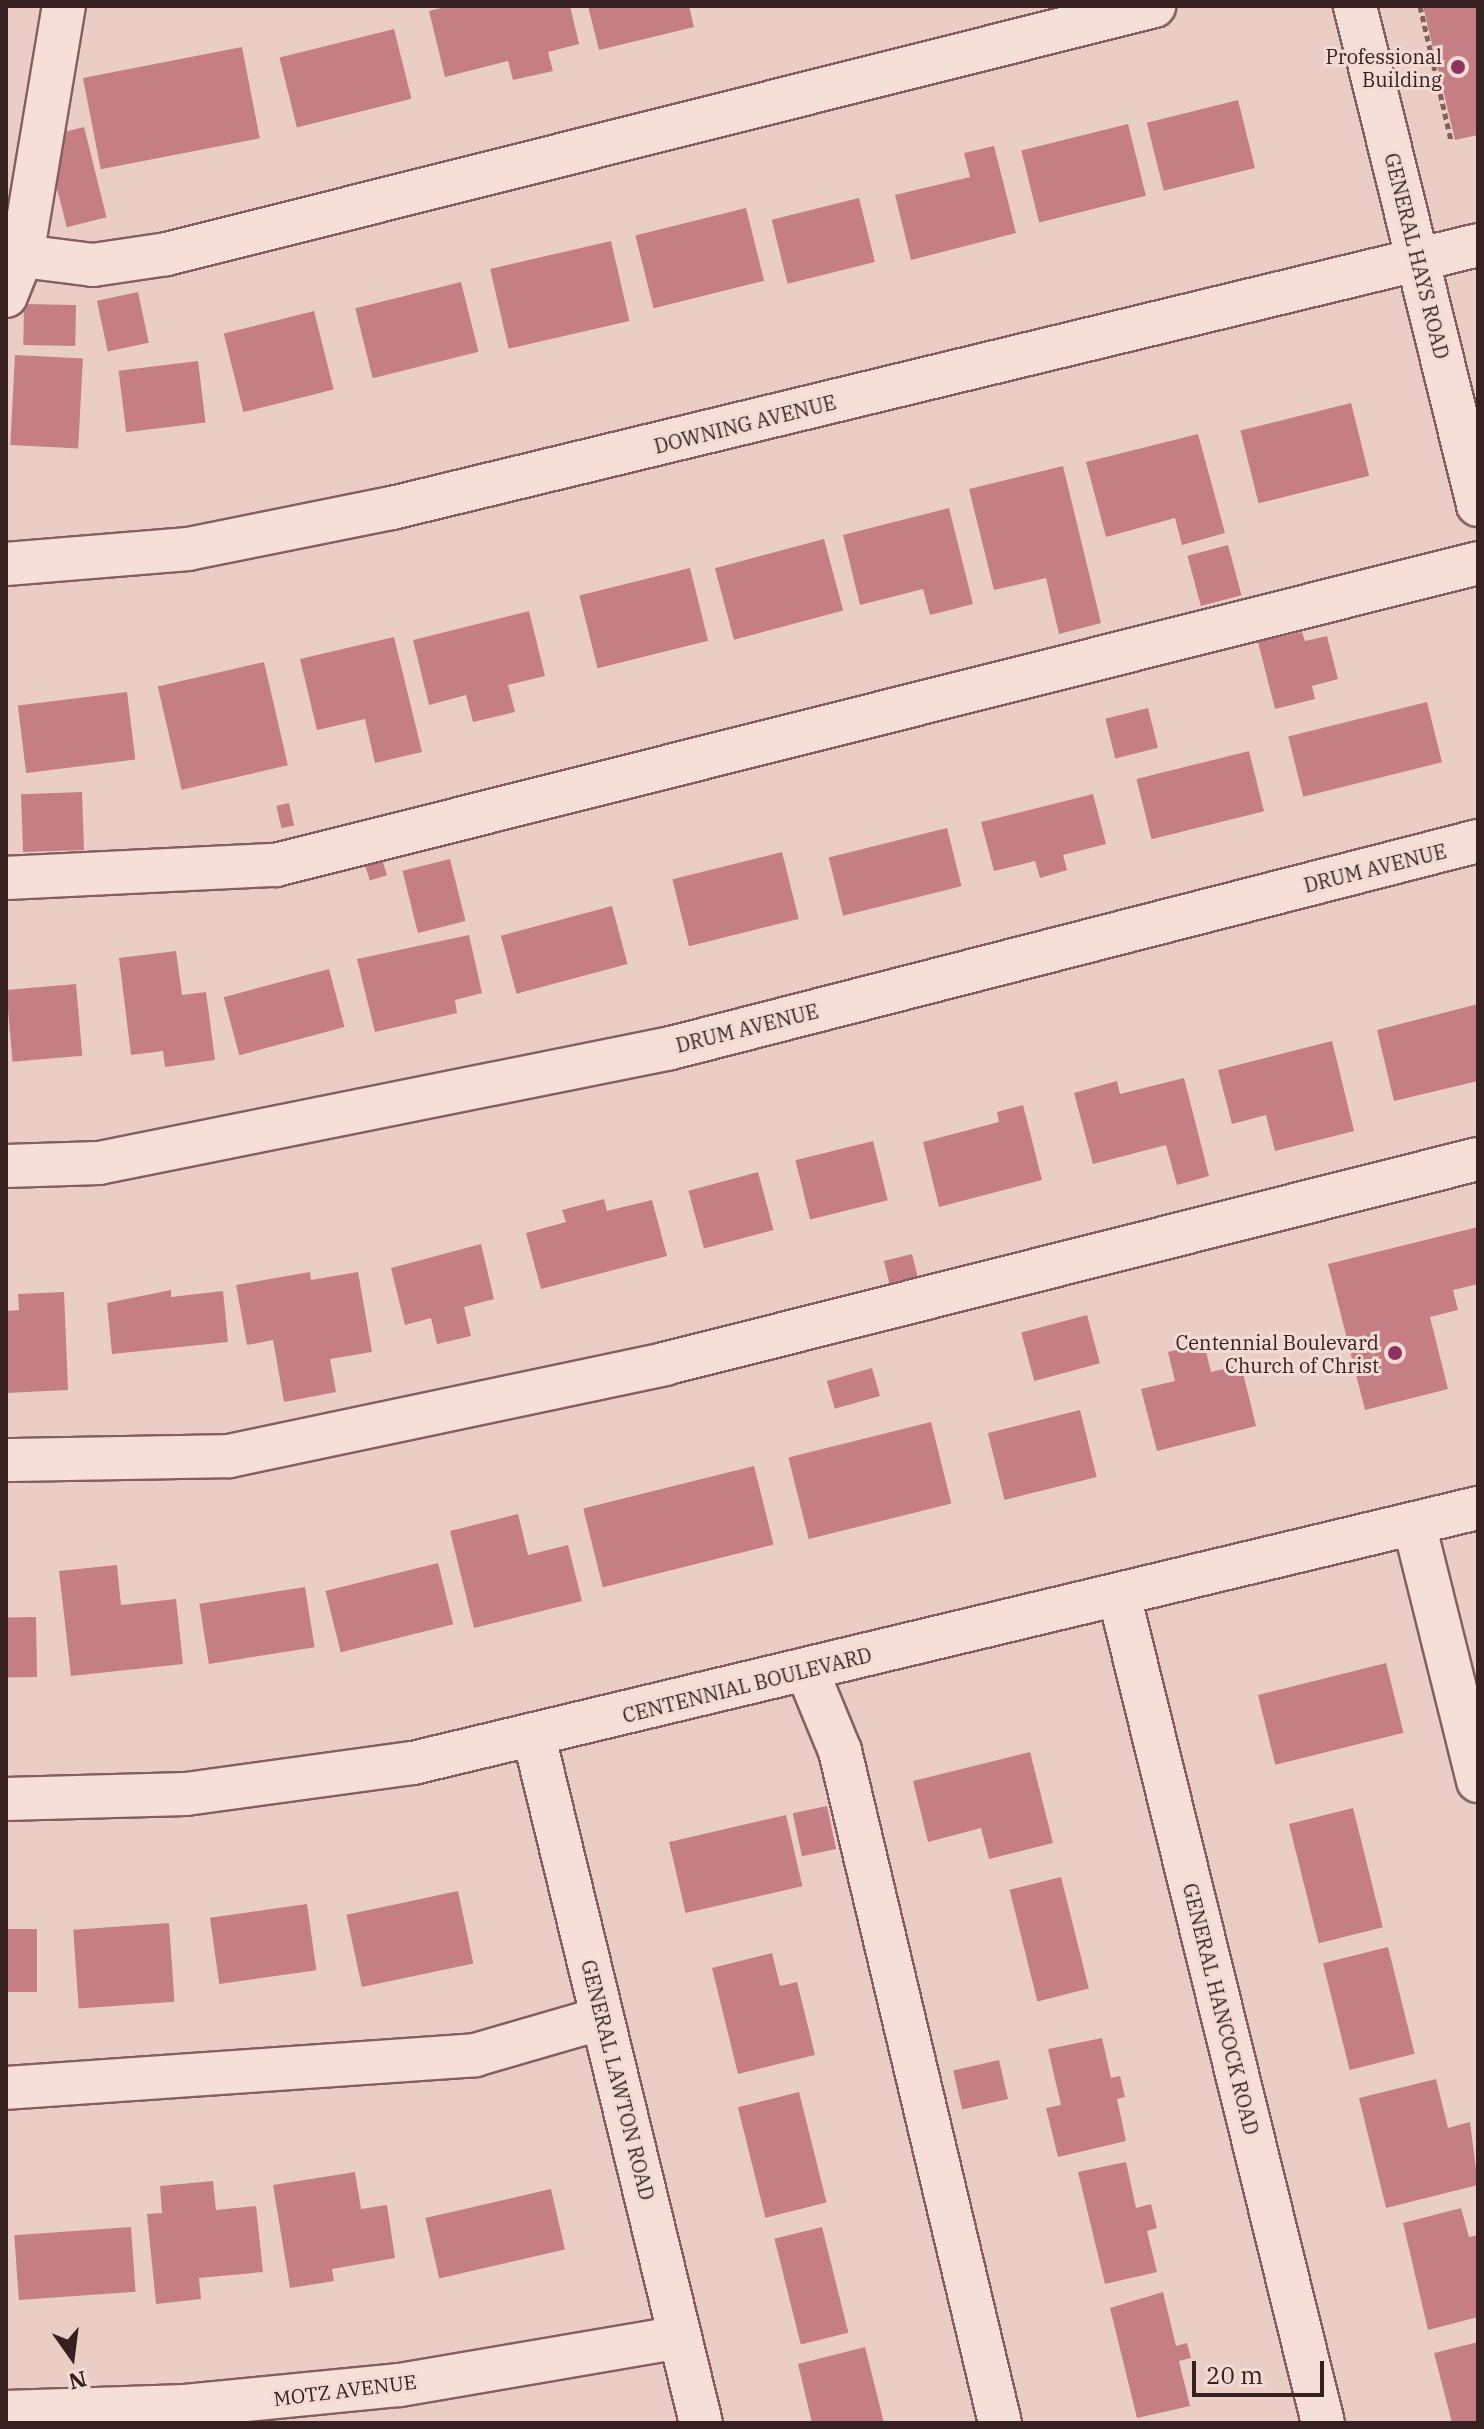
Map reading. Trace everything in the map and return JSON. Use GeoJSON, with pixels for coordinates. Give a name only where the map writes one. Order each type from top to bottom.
{"type":"FeatureCollection","features":[{"type":"Feature","properties":{"kind":"street"},"geometry":{"type":"LineString","coordinates":[[6,296],[22,256],[64,6]]}},
{"type":"Feature","properties":{"kind":"street"},"geometry":{"type":"LineString","coordinates":[[6,306],[39,276],[167,254],[1154,6]]}},
{"type":"Feature","properties":{"kind":"street","name":"GENERAL HAYS ROAD"},"geometry":{"type":"LineString","coordinates":[[1355,6],[1478,505]]}},
{"type":"Feature","properties":{"kind":"street"},"geometry":{"type":"LineString","coordinates":[[35,178],[48,239],[93,265]]}},
{"type":"Feature","properties":{"kind":"street","name":"DOWNING AVENUE"},"geometry":{"type":"LineString","coordinates":[[6,564],[188,549],[406,505],[1478,245]]}},
{"type":"Feature","properties":{"kind":"street"},"geometry":{"type":"LineString","coordinates":[[22,256],[93,265]]}},
{"type":"Feature","properties":{"kind":"street"},"geometry":{"type":"LineString","coordinates":[[6,878],[276,865],[1478,563]]}},
{"type":"Feature","properties":{"kind":"street","name":"DRUM AVENUE"},"geometry":{"type":"LineString","coordinates":[[6,1166],[99,1163],[675,1047],[1478,841]]}},
{"type":"Feature","properties":{"kind":"street"},"geometry":{"type":"LineString","coordinates":[[6,1460],[229,1456],[664,1364],[1478,1159]]}},
{"type":"Feature","properties":{"kind":"street","name":"CENTENNIAL BOULEVARD"},"geometry":{"type":"LineString","coordinates":[[6,1799],[290,1783],[534,1737],[1478,1508]]}},
{"type":"Feature","properties":{"kind":"street"},"geometry":{"type":"LineString","coordinates":[[1414,1524],[1478,1781]]}},
{"type":"Feature","properties":{"kind":"street","name":"GENERAL HANCOCK ROAD"},"geometry":{"type":"LineString","coordinates":[[1119,1595],[1323,2423]]}},
{"type":"Feature","properties":{"kind":"street"},"geometry":{"type":"LineString","coordinates":[[807,1671],[840,1751],[1000,2423]]}},
{"type":"Feature","properties":{"kind":"street","name":"GENERAL LAWTON ROAD"},"geometry":{"type":"LineString","coordinates":[[534,1737],[701,2423]]}},
{"type":"Feature","properties":{"kind":"street"},"geometry":{"type":"LineString","coordinates":[[6,2088],[475,2055],[602,2018]]}},
{"type":"Feature","properties":{"kind":"street","name":"MOTZ AVENUE"},"geometry":{"type":"LineString","coordinates":[[6,2412],[185,2406],[384,2386],[680,2337]]}},
{"type":"Feature","properties":{"kind":"path"},"geometry":{"type":"LineString","coordinates":[[1420,6],[1451,140]]}},
{"type":"Feature","properties":{"kind":"building"},"geometry":{"type":"Polygon","coordinates":[[[449,6],[570,6],[579,44],[548,52],[553,71],[513,80],[508,61],[445,77],[429,11],[449,6]]]}},
{"type":"Feature","properties":{"kind":"building"},"geometry":{"type":"Polygon","coordinates":[[[588,6],[689,6],[694,27],[599,50],[588,6]]]}},
{"type":"Feature","properties":{"kind":"building","name":"Professional Building"},"geometry":{"type":"Polygon","coordinates":[[[1423,6],[1478,6],[1478,135],[1455,140],[1423,6]]]}},
{"type":"Feature","properties":{"kind":"building"},"geometry":{"type":"Polygon","coordinates":[[[394,29],[411,99],[297,127],[280,58],[394,29]]]}},
{"type":"Feature","properties":{"kind":"building"},"geometry":{"type":"Polygon","coordinates":[[[242,47],[260,138],[101,169],[83,78],[242,47]]]}},
{"type":"Feature","properties":{"kind":"building"},"geometry":{"type":"Polygon","coordinates":[[[1238,100],[1255,168],[1164,191],[1147,123],[1238,100]]]}},
{"type":"Feature","properties":{"kind":"building"},"geometry":{"type":"Polygon","coordinates":[[[1128,124],[1146,196],[1039,222],[1021,151],[1128,124]]]}},
{"type":"Feature","properties":{"kind":"building"},"geometry":{"type":"Polygon","coordinates":[[[84,127],[106,217],[67,227],[44,137],[84,127]]]}},
{"type":"Feature","properties":{"kind":"building"},"geometry":{"type":"Polygon","coordinates":[[[994,146],[1016,233],[911,260],[895,195],[970,177],[964,153],[994,146]]]}},
{"type":"Feature","properties":{"kind":"building"},"geometry":{"type":"Polygon","coordinates":[[[859,198],[875,262],[788,284],[772,220],[859,198]]]}},
{"type":"Feature","properties":{"kind":"building"},"geometry":{"type":"Polygon","coordinates":[[[746,208],[764,281],[654,308],[635,236],[746,208]]]}},
{"type":"Feature","properties":{"kind":"building"},"geometry":{"type":"Polygon","coordinates":[[[611,241],[629,321],[509,349],[490,269],[611,241]]]}},
{"type":"Feature","properties":{"kind":"building"},"geometry":{"type":"Polygon","coordinates":[[[461,282],[478,352],[373,378],[355,308],[461,282]]]}},
{"type":"Feature","properties":{"kind":"building"},"geometry":{"type":"Polygon","coordinates":[[[138,292],[149,343],[108,352],[97,301],[138,292]]]}},
{"type":"Feature","properties":{"kind":"building"},"geometry":{"type":"Polygon","coordinates":[[[24,304],[76,305],[75,346],[23,345],[24,304]]]}},
{"type":"Feature","properties":{"kind":"building"},"geometry":{"type":"Polygon","coordinates":[[[314,311],[334,390],[243,412],[224,333],[314,311]]]}},
{"type":"Feature","properties":{"kind":"building"},"geometry":{"type":"Polygon","coordinates":[[[15,355],[83,359],[78,448],[10,445],[15,355]]]}},
{"type":"Feature","properties":{"kind":"building"},"geometry":{"type":"Polygon","coordinates":[[[198,361],[206,423],[126,432],[119,371],[198,361]]]}},
{"type":"Feature","properties":{"kind":"building"},"geometry":{"type":"Polygon","coordinates":[[[1351,403],[1369,476],[1259,503],[1240,431],[1351,403]]]}},
{"type":"Feature","properties":{"kind":"building"},"geometry":{"type":"Polygon","coordinates":[[[1198,434],[1225,533],[1182,545],[1175,518],[1106,537],[1086,462],[1198,434]]]}},
{"type":"Feature","properties":{"kind":"building"},"geometry":{"type":"Polygon","coordinates":[[[1063,466],[1101,623],[1059,634],[1046,578],[994,590],[969,489],[1063,466]]]}},
{"type":"Feature","properties":{"kind":"building"},"geometry":{"type":"Polygon","coordinates":[[[949,508],[973,604],[930,615],[923,589],[860,605],[843,535],[949,508]]]}},
{"type":"Feature","properties":{"kind":"building"},"geometry":{"type":"Polygon","coordinates":[[[824,539],[843,610],[734,640],[715,568],[824,539]]]}},
{"type":"Feature","properties":{"kind":"building"},"geometry":{"type":"Polygon","coordinates":[[[1228,545],[1241,595],[1201,606],[1187,556],[1228,545]]]}},
{"type":"Feature","properties":{"kind":"building"},"geometry":{"type":"Polygon","coordinates":[[[690,568],[708,641],[598,668],[579,596],[690,568]]]}},
{"type":"Feature","properties":{"kind":"building"},"geometry":{"type":"Polygon","coordinates":[[[529,611],[545,676],[508,685],[515,712],[473,722],[466,695],[429,705],[413,640],[529,611]]]}},
{"type":"Feature","properties":{"kind":"building"},"geometry":{"type":"Polygon","coordinates":[[[1302,632],[1305,641],[1327,636],[1338,679],[1312,686],[1315,699],[1275,709],[1258,642],[1302,632]]]}},
{"type":"Feature","properties":{"kind":"building"},"geometry":{"type":"Polygon","coordinates":[[[394,637],[422,752],[375,763],[365,719],[317,730],[300,659],[394,637]]]}},
{"type":"Feature","properties":{"kind":"building"},"geometry":{"type":"Polygon","coordinates":[[[264,662],[288,765],[182,790],[158,687],[264,662]]]}},
{"type":"Feature","properties":{"kind":"building"},"geometry":{"type":"Polygon","coordinates":[[[127,692],[135,759],[26,773],[18,705],[127,692]]]}},
{"type":"Feature","properties":{"kind":"building"},"geometry":{"type":"Polygon","coordinates":[[[1427,702],[1442,762],[1303,797],[1288,737],[1427,702]]]}},
{"type":"Feature","properties":{"kind":"building"},"geometry":{"type":"Polygon","coordinates":[[[1148,708],[1158,748],[1115,758],[1105,719],[1148,708]]]}},
{"type":"Feature","properties":{"kind":"building"},"geometry":{"type":"Polygon","coordinates":[[[1249,751],[1264,811],[1151,839],[1136,779],[1249,751]]]}},
{"type":"Feature","properties":{"kind":"building"},"geometry":{"type":"Polygon","coordinates":[[[82,792],[84,850],[23,852],[21,794],[82,792]]]}},
{"type":"Feature","properties":{"kind":"building"},"geometry":{"type":"Polygon","coordinates":[[[1093,794],[1106,844],[1063,855],[1067,870],[1040,878],[1035,861],[994,871],[981,822],[1093,794]]]}},
{"type":"Feature","properties":{"kind":"building"},"geometry":{"type":"Polygon","coordinates":[[[289,803],[294,825],[282,828],[276,806],[289,803]]]}},
{"type":"Feature","properties":{"kind":"building"},"geometry":{"type":"Polygon","coordinates":[[[947,828],[962,886],[843,916],[829,858],[947,828]]]}},
{"type":"Feature","properties":{"kind":"building"},"geometry":{"type":"Polygon","coordinates":[[[782,852],[799,919],[689,946],[672,879],[782,852]]]}},
{"type":"Feature","properties":{"kind":"building"},"geometry":{"type":"Polygon","coordinates":[[[382,859],[387,875],[370,881],[365,864],[382,859]]]}},
{"type":"Feature","properties":{"kind":"building"},"geometry":{"type":"Polygon","coordinates":[[[450,859],[465,921],[418,933],[402,871],[450,859]]]}},
{"type":"Feature","properties":{"kind":"building"},"geometry":{"type":"Polygon","coordinates":[[[612,906],[628,964],[516,994],[501,936],[612,906]]]}},
{"type":"Feature","properties":{"kind":"building"},"geometry":{"type":"Polygon","coordinates":[[[469,935],[482,993],[455,1000],[457,1013],[375,1032],[357,959],[469,935]]]}},
{"type":"Feature","properties":{"kind":"building"},"geometry":{"type":"Polygon","coordinates":[[[176,951],[182,995],[206,992],[215,1060],[165,1067],[163,1051],[131,1055],[119,958],[176,951]]]}},
{"type":"Feature","properties":{"kind":"building"},"geometry":{"type":"Polygon","coordinates":[[[329,969],[345,1027],[239,1055],[224,997],[329,969]]]}},
{"type":"Feature","properties":{"kind":"building"},"geometry":{"type":"Polygon","coordinates":[[[76,984],[82,1056],[13,1062],[6,990],[76,984]]]}},
{"type":"Feature","properties":{"kind":"building"},"geometry":{"type":"Polygon","coordinates":[[[1478,1004],[1478,1081],[1394,1101],[1377,1030],[1478,1004]]]}},
{"type":"Feature","properties":{"kind":"building"},"geometry":{"type":"Polygon","coordinates":[[[1332,1041],[1354,1131],[1275,1151],[1266,1115],[1232,1124],[1218,1070],[1332,1041]]]}},
{"type":"Feature","properties":{"kind":"building"},"geometry":{"type":"Polygon","coordinates":[[[1184,1078],[1209,1176],[1177,1185],[1166,1145],[1093,1164],[1074,1093],[1117,1081],[1120,1094],[1184,1078]]]}},
{"type":"Feature","properties":{"kind":"building"},"geometry":{"type":"Polygon","coordinates":[[[1023,1105],[1042,1180],[939,1207],[923,1142],[999,1122],[997,1112],[1023,1105]]]}},
{"type":"Feature","properties":{"kind":"building"},"geometry":{"type":"Polygon","coordinates":[[[873,1141],[888,1200],[810,1220],[795,1160],[873,1141]]]}},
{"type":"Feature","properties":{"kind":"building"},"geometry":{"type":"Polygon","coordinates":[[[758,1172],[774,1230],[704,1249],[688,1191],[758,1172]]]}},
{"type":"Feature","properties":{"kind":"building"},"geometry":{"type":"Polygon","coordinates":[[[604,1199],[607,1211],[652,1200],[667,1256],[541,1289],[526,1233],[566,1222],[562,1210],[604,1199]]]}},
{"type":"Feature","properties":{"kind":"building","name":"Centennial Boulevard Church of Christ"},"geometry":{"type":"Polygon","coordinates":[[[1478,1227],[1478,1284],[1453,1290],[1458,1310],[1430,1317],[1448,1389],[1365,1410],[1328,1264],[1478,1227]]]}},
{"type":"Feature","properties":{"kind":"building"},"geometry":{"type":"Polygon","coordinates":[[[481,1244],[494,1299],[464,1307],[471,1336],[437,1344],[431,1318],[405,1325],[391,1268],[481,1244]]]}},
{"type":"Feature","properties":{"kind":"building"},"geometry":{"type":"Polygon","coordinates":[[[912,1254],[920,1286],[892,1293],[884,1261],[912,1254]]]}},
{"type":"Feature","properties":{"kind":"building"},"geometry":{"type":"Polygon","coordinates":[[[310,1272],[311,1280],[358,1272],[372,1352],[330,1359],[336,1392],[284,1402],[273,1340],[247,1345],[236,1285],[310,1272]]]}},
{"type":"Feature","properties":{"kind":"building"},"geometry":{"type":"Polygon","coordinates":[[[171,1290],[171,1297],[223,1291],[228,1342],[112,1354],[107,1303],[171,1290]]]}},
{"type":"Feature","properties":{"kind":"building"},"geometry":{"type":"Polygon","coordinates":[[[64,1292],[68,1390],[6,1393],[6,1311],[19,1310],[18,1294],[64,1292]]]}},
{"type":"Feature","properties":{"kind":"building"},"geometry":{"type":"Polygon","coordinates":[[[1087,1315],[1100,1363],[1034,1381],[1021,1333],[1087,1315]]]}},
{"type":"Feature","properties":{"kind":"building"},"geometry":{"type":"Polygon","coordinates":[[[1204,1343],[1211,1372],[1241,1365],[1256,1426],[1157,1451],[1141,1389],[1175,1381],[1168,1352],[1204,1343]]]}},
{"type":"Feature","properties":{"kind":"building"},"geometry":{"type":"Polygon","coordinates":[[[872,1368],[880,1396],[835,1409],[827,1381],[872,1368]]]}},
{"type":"Feature","properties":{"kind":"building"},"geometry":{"type":"Polygon","coordinates":[[[1080,1410],[1097,1477],[1005,1500],[988,1433],[1080,1410]]]}},
{"type":"Feature","properties":{"kind":"building"},"geometry":{"type":"Polygon","coordinates":[[[931,1422],[951,1504],[809,1539],[788,1458],[931,1422]]]}},
{"type":"Feature","properties":{"kind":"building"},"geometry":{"type":"Polygon","coordinates":[[[754,1466],[774,1545],[603,1587],[583,1509],[754,1466]]]}},
{"type":"Feature","properties":{"kind":"building"},"geometry":{"type":"Polygon","coordinates":[[[518,1514],[528,1555],[568,1545],[582,1601],[474,1628],[450,1531],[518,1514]]]}},
{"type":"Feature","properties":{"kind":"building"},"geometry":{"type":"Polygon","coordinates":[[[438,1563],[453,1624],[341,1652],[325,1591],[438,1563]]]}},
{"type":"Feature","properties":{"kind":"building"},"geometry":{"type":"Polygon","coordinates":[[[117,1565],[121,1605],[176,1599],[183,1664],[71,1676],[59,1571],[117,1565]]]}},
{"type":"Feature","properties":{"kind":"building"},"geometry":{"type":"Polygon","coordinates":[[[305,1587],[315,1647],[209,1664],[199,1604],[305,1587]]]}},
{"type":"Feature","properties":{"kind":"building"},"geometry":{"type":"Polygon","coordinates":[[[36,1617],[37,1677],[7,1678],[6,1618],[36,1617]]]}},
{"type":"Feature","properties":{"kind":"building"},"geometry":{"type":"Polygon","coordinates":[[[1386,1663],[1403,1733],[1275,1765],[1258,1695],[1386,1663]]]}},
{"type":"Feature","properties":{"kind":"building"},"geometry":{"type":"Polygon","coordinates":[[[1030,1752],[1053,1843],[989,1859],[981,1828],[928,1842],[913,1781],[1030,1752]]]}},
{"type":"Feature","properties":{"kind":"building"},"geometry":{"type":"Polygon","coordinates":[[[827,1806],[836,1849],[802,1856],[793,1813],[827,1806]]]}},
{"type":"Feature","properties":{"kind":"building"},"geometry":{"type":"Polygon","coordinates":[[[1353,1808],[1383,1927],[1319,1943],[1289,1824],[1353,1808]]]}},
{"type":"Feature","properties":{"kind":"building"},"geometry":{"type":"Polygon","coordinates":[[[786,1815],[802,1886],[685,1913],[669,1842],[786,1815]]]}},
{"type":"Feature","properties":{"kind":"building"},"geometry":{"type":"Polygon","coordinates":[[[1061,1877],[1089,1989],[1037,2001],[1010,1890],[1061,1877]]]}},
{"type":"Feature","properties":{"kind":"building"},"geometry":{"type":"Polygon","coordinates":[[[458,1891],[473,1963],[362,1987],[346,1915],[458,1891]]]}},
{"type":"Feature","properties":{"kind":"building"},"geometry":{"type":"Polygon","coordinates":[[[307,1904],[316,1970],[219,1984],[210,1918],[307,1904]]]}},
{"type":"Feature","properties":{"kind":"building"},"geometry":{"type":"Polygon","coordinates":[[[169,1923],[175,2002],[79,2009],[73,1930],[169,1923]]]}},
{"type":"Feature","properties":{"kind":"building"},"geometry":{"type":"Polygon","coordinates":[[[6,1929],[37,1929],[37,1992],[6,1992],[6,1929]]]}},
{"type":"Feature","properties":{"kind":"building"},"geometry":{"type":"Polygon","coordinates":[[[1388,1947],[1415,2054],[1350,2070],[1323,1963],[1388,1947]]]}},
{"type":"Feature","properties":{"kind":"building"},"geometry":{"type":"Polygon","coordinates":[[[772,1953],[780,1986],[797,1982],[815,2055],[738,2074],[712,1968],[772,1953]]]}},
{"type":"Feature","properties":{"kind":"building"},"geometry":{"type":"Polygon","coordinates":[[[1102,2038],[1111,2078],[1120,2076],[1125,2097],[1117,2099],[1126,2141],[1058,2157],[1046,2108],[1061,2105],[1048,2049],[1102,2038]]]}},
{"type":"Feature","properties":{"kind":"building"},"geometry":{"type":"Polygon","coordinates":[[[999,2060],[1008,2099],[962,2110],[953,2071],[999,2060]]]}},
{"type":"Feature","properties":{"kind":"building"},"geometry":{"type":"Polygon","coordinates":[[[1436,2079],[1448,2128],[1470,2122],[1478,2185],[1386,2208],[1359,2098],[1436,2079]]]}},
{"type":"Feature","properties":{"kind":"building"},"geometry":{"type":"Polygon","coordinates":[[[799,2092],[827,2203],[765,2218],[738,2107],[799,2092]]]}},
{"type":"Feature","properties":{"kind":"building"},"geometry":{"type":"Polygon","coordinates":[[[1126,2162],[1136,2208],[1151,2204],[1157,2228],[1147,2231],[1157,2272],[1105,2284],[1078,2172],[1126,2162]]]}},
{"type":"Feature","properties":{"kind":"building"},"geometry":{"type":"Polygon","coordinates":[[[355,2172],[361,2209],[387,2205],[395,2258],[332,2269],[334,2281],[290,2288],[273,2185],[355,2172]]]}},
{"type":"Feature","properties":{"kind":"building"},"geometry":{"type":"Polygon","coordinates":[[[213,2181],[216,2210],[256,2206],[263,2272],[199,2278],[201,2299],[156,2304],[147,2214],[162,2213],[160,2186],[213,2181]]]}},
{"type":"Feature","properties":{"kind":"building"},"geometry":{"type":"Polygon","coordinates":[[[551,2189],[565,2249],[439,2278],[425,2218],[551,2189]]]}},
{"type":"Feature","properties":{"kind":"building"},"geometry":{"type":"Polygon","coordinates":[[[1461,2208],[1469,2237],[1478,2235],[1478,2317],[1428,2330],[1403,2223],[1461,2208]]]}},
{"type":"Feature","properties":{"kind":"building"},"geometry":{"type":"Polygon","coordinates":[[[131,2227],[136,2292],[19,2300],[14,2235],[131,2227]]]}},
{"type":"Feature","properties":{"kind":"building"},"geometry":{"type":"Polygon","coordinates":[[[822,2227],[848,2333],[801,2345],[774,2239],[822,2227]]]}},
{"type":"Feature","properties":{"kind":"building"},"geometry":{"type":"Polygon","coordinates":[[[1163,2292],[1176,2346],[1187,2343],[1191,2358],[1179,2361],[1190,2406],[1137,2418],[1110,2308],[1163,2292]]]}},
{"type":"Feature","properties":{"kind":"building"},"geometry":{"type":"Polygon","coordinates":[[[1478,2342],[1478,2423],[1452,2423],[1434,2353],[1478,2342]]]}},
{"type":"Feature","properties":{"kind":"building"},"geometry":{"type":"Polygon","coordinates":[[[865,2347],[884,2423],[812,2423],[798,2364],[865,2347]]]}},
{"type":"Feature","properties":{"kind":"place","name":"Professional Building"},"geometry":{"type":"Point","coordinates":[1458,67]}},
{"type":"Feature","properties":{"kind":"place","name":"Centennial Boulevard Church of Christ"},"geometry":{"type":"Point","coordinates":[1395,1353]}}]}
